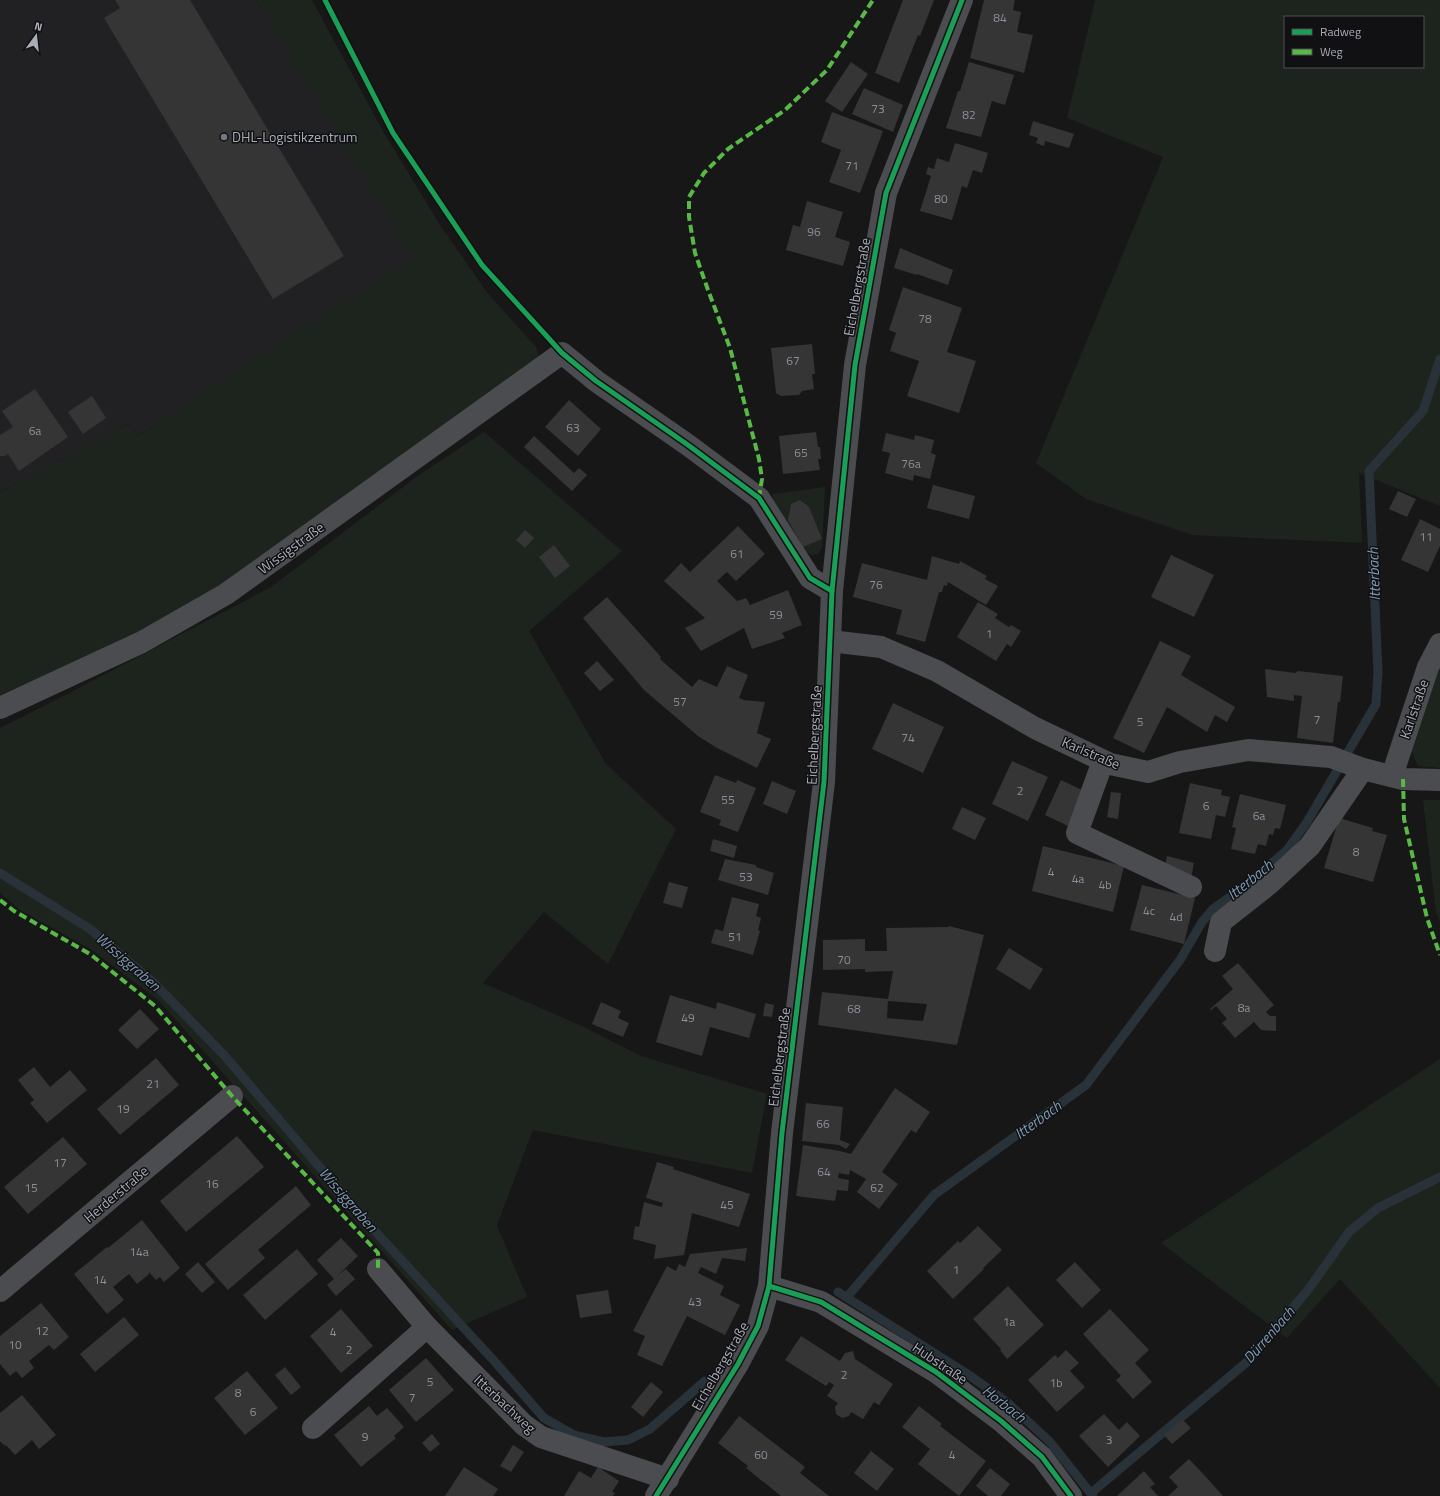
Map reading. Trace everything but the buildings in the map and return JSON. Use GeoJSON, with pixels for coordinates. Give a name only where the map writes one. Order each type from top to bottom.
{"type":"FeatureCollection","features":[{"type":"Feature","properties":{"kind":"street","name":"Eichelbergstraße"},"geometry":{"type":"LineString","coordinates":[[662,1487],[741,1358],[758,1326],[769,1286],[782,1133],[824,782],[832,591],[855,365],[886,193],[962,0]]}},
{"type":"Feature","properties":{"kind":"street","name":"Wissigstraße"},"geometry":{"type":"LineString","coordinates":[[0,708],[142,642],[226,594],[562,353],[596,381],[759,498],[810,578],[832,591]]}},
{"type":"Feature","properties":{"kind":"street","name":"Karlstraße"},"geometry":{"type":"LineString","coordinates":[[830,641],[881,647],[937,672],[1035,728],[1110,764],[1148,772],[1180,762],[1248,750],[1331,757],[1403,779],[1440,780]]}},
{"type":"Feature","properties":{"kind":"street","name":"Karlstraße"},"geometry":{"type":"LineString","coordinates":[[1392,776],[1428,667],[1440,644]]}},
{"type":"Feature","properties":{"kind":"street"},"geometry":{"type":"LineString","coordinates":[[1103,761],[1077,833],[1191,886]]}},
{"type":"Feature","properties":{"kind":"street"},"geometry":{"type":"LineString","coordinates":[[1216,951],[1221,922],[1269,884],[1310,846],[1363,768]]}},
{"type":"Feature","properties":{"kind":"street","name":"Herderstraße"},"geometry":{"type":"LineString","coordinates":[[0,1291],[232,1096]]}},
{"type":"Feature","properties":{"kind":"street","name":"Itterbachweg"},"geometry":{"type":"LineString","coordinates":[[378,1269],[427,1327],[524,1425],[541,1437],[662,1487]]}},
{"type":"Feature","properties":{"kind":"street","name":"Hubstraße"},"geometry":{"type":"LineString","coordinates":[[769,1286],[821,1302],[936,1372],[1001,1421],[1042,1457],[1071,1496]]}},
{"type":"Feature","properties":{"kind":"street"},"geometry":{"type":"LineString","coordinates":[[313,1428],[427,1327]]}},
{"type":"Feature","properties":{"kind":"shaded area"},"geometry":{"type":"Polygon","coordinates":[[[0,0],[256,0],[413,257],[138,436],[128,424],[0,492],[0,0]]]}},
{"type":"Feature","properties":{"kind":"shaded area"},"geometry":{"type":"Polygon","coordinates":[[[256,0],[312,0],[384,133],[440,225],[486,291],[536,347],[539,357],[229,583],[118,644],[0,695],[0,492],[128,424],[138,436],[412,257],[256,0]]]}},
{"type":"Feature","properties":{"kind":"shaded area"},"geometry":{"type":"Polygon","coordinates":[[[1095,0],[1440,0],[1440,506],[1359,473],[1362,543],[1192,535],[1086,499],[1036,463],[1163,157],[1067,118],[1095,0]]]}},
{"type":"Feature","properties":{"kind":"shaded area"},"geometry":{"type":"Polygon","coordinates":[[[484,432],[622,551],[529,631],[606,764],[676,829],[608,964],[544,912],[483,983],[582,1026],[641,1056],[767,1094],[752,1173],[533,1130],[497,1225],[527,1297],[452,1330],[158,1000],[92,950],[20,910],[0,893],[0,728],[271,587],[419,475],[484,432]]]}},
{"type":"Feature","properties":{"kind":"shaded area"},"geometry":{"type":"Polygon","coordinates":[[[825,487],[822,547],[818,554],[812,555],[803,550],[772,502],[773,494],[825,487]]]}},
{"type":"Feature","properties":{"kind":"shaded area"},"geometry":{"type":"Polygon","coordinates":[[[1440,661],[1440,768],[1418,766],[1410,748],[1440,661]]]}},
{"type":"Feature","properties":{"kind":"shaded area"},"geometry":{"type":"Polygon","coordinates":[[[1423,800],[1440,800],[1440,921],[1436,913],[1423,800]]]}},
{"type":"Feature","properties":{"kind":"shaded area"},"geometry":{"type":"Polygon","coordinates":[[[1440,1059],[1440,1388],[1340,1279],[1287,1338],[1161,1243],[1440,1059]]]}},
{"type":"Feature","properties":{"kind":"waterway","name":"Itterbach"},"geometry":{"type":"LineString","coordinates":[[847,1297],[934,1195],[1086,1085],[1180,960],[1202,922],[1213,909],[1243,888],[1287,850],[1307,822],[1376,704],[1378,672],[1369,471],[1423,411],[1440,359]]}},
{"type":"Feature","properties":{"kind":"waterway","name":"Wissiggraben"},"geometry":{"type":"LineString","coordinates":[[0,873],[90,929],[155,984],[224,1055],[363,1218],[496,1363],[544,1418],[574,1435],[604,1442],[628,1440],[650,1429],[705,1381]]}},
{"type":"Feature","properties":{"kind":"waterway","name":"Dürrenbach"},"geometry":{"type":"LineString","coordinates":[[1091,1493],[1247,1362],[1308,1290],[1349,1232],[1378,1208],[1440,1177]]}},
{"type":"Feature","properties":{"kind":"waterway","name":"Horbach"},"geometry":{"type":"LineString","coordinates":[[838,1292],[969,1375],[1008,1403],[1050,1442],[1093,1496]]}},
{"type":"Feature","properties":{"kind":"marked path"},"geometry":{"type":"LineString","coordinates":[[759,498],[762,479],[759,459],[730,348],[695,253],[689,217],[689,197],[704,173],[728,149],[785,110],[827,70],[873,0]]}},
{"type":"Feature","properties":{"kind":"marked path"},"geometry":{"type":"LineString","coordinates":[[1403,779],[1404,819],[1427,918],[1440,955]]}},
{"type":"Feature","properties":{"kind":"marked path"},"geometry":{"type":"LineString","coordinates":[[0,900],[14,911],[90,954],[155,1006],[232,1096],[378,1253],[378,1269]]}},
{"type":"Feature","properties":{"kind":"cycle path"},"geometry":{"type":"LineString","coordinates":[[325,0],[393,133],[482,265],[562,353],[596,381],[688,445],[759,498],[810,578],[832,591]]}},
{"type":"Feature","properties":{"kind":"cycle path"},"geometry":{"type":"LineString","coordinates":[[656,1496],[738,1364],[758,1326],[769,1286],[782,1133],[824,782],[832,591],[855,365],[886,193],[962,0]]}},
{"type":"Feature","properties":{"kind":"cycle path"},"geometry":{"type":"LineString","coordinates":[[769,1286],[821,1302],[936,1372],[1001,1421],[1042,1457],[1071,1496]]}},
{"type":"Feature","properties":{"kind":"place","name":"DHL-Logistikzentrum"},"geometry":{"type":"Point","coordinates":[224,137]}}]}
